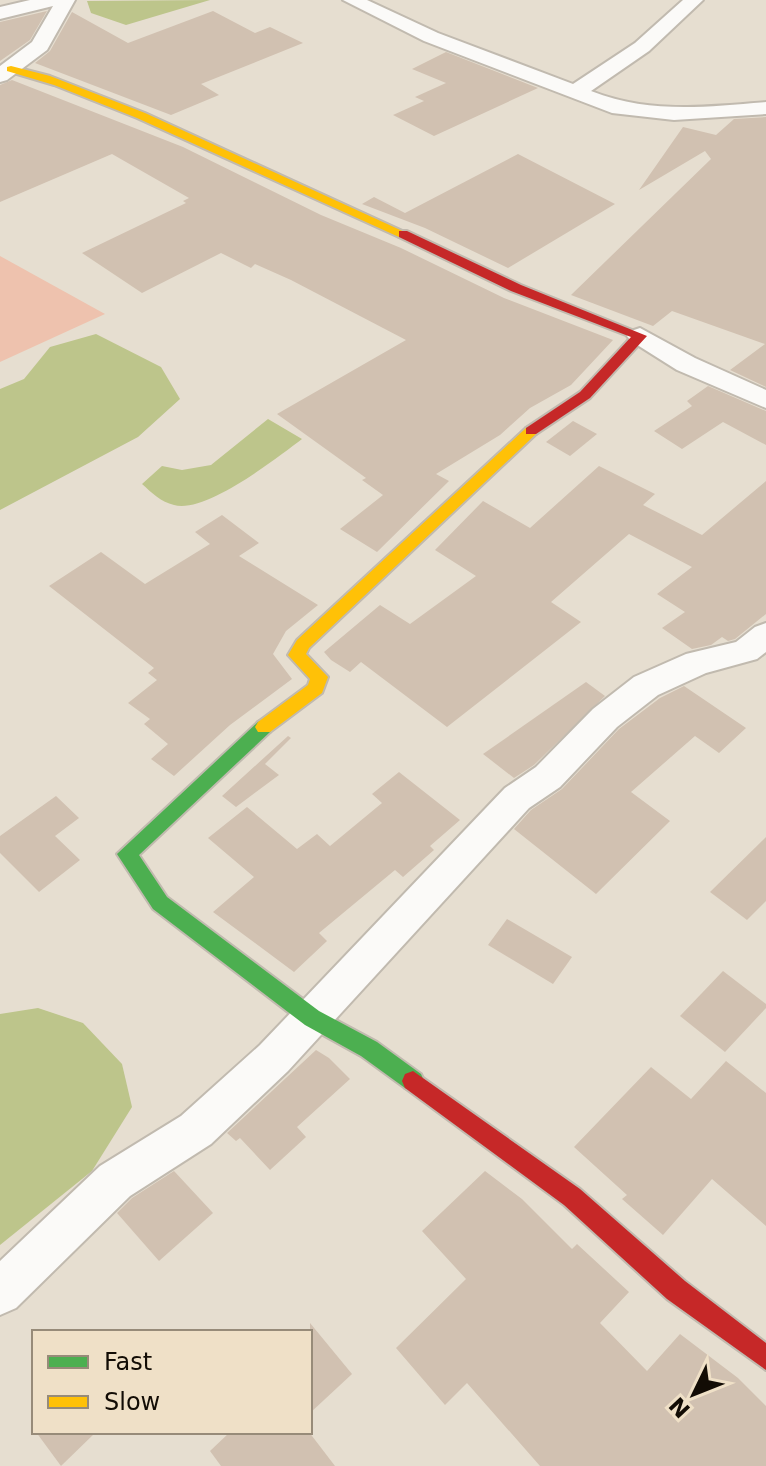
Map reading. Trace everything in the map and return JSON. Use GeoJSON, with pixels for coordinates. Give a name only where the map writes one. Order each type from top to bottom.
{"type":"FeatureCollection","features":[{"type":"Feature","properties":{"kind":"street"},"geometry":{"type":"LineString","coordinates":[[0,13],[53,0]]}},
{"type":"Feature","properties":{"kind":"street"},"geometry":{"type":"LineString","coordinates":[[6,72],[40,46],[66,0]]}},
{"type":"Feature","properties":{"kind":"street"},"geometry":{"type":"LineString","coordinates":[[352,0],[431,37],[619,109],[645,114],[684,115],[766,108]]}},
{"type":"Feature","properties":{"kind":"street"},"geometry":{"type":"LineString","coordinates":[[576,92],[642,47],[694,0]]}},
{"type":"Feature","properties":{"kind":"street"},"geometry":{"type":"LineString","coordinates":[[6,72],[32,73],[194,138],[333,206],[413,238],[472,269],[552,304],[640,336],[686,364],[766,400]]}},
{"type":"Feature","properties":{"kind":"street"},"geometry":{"type":"LineString","coordinates":[[640,336],[585,395],[545,419],[475,482],[365,592],[303,644],[297,655],[319,677],[316,688],[248,739],[127,854],[160,903],[312,1018],[369,1049],[572,1197],[676,1290],[766,1358]]}},
{"type":"Feature","properties":{"kind":"street"},"geometry":{"type":"LineString","coordinates":[[0,1292],[115,1181],[196,1130],[274,1058],[508,808],[548,777],[605,718],[646,686],[698,663],[746,651],[766,635]]}},
{"type":"Feature","properties":{"kind":"shaded area"},"geometry":{"type":"Polygon","coordinates":[[[210,0],[126,25],[91,13],[87,1],[210,0]]]}},
{"type":"Feature","properties":{"kind":"shaded area"},"geometry":{"type":"Polygon","coordinates":[[[0,256],[105,314],[0,362],[0,256]]]}},
{"type":"Feature","properties":{"kind":"shaded area"},"geometry":{"type":"Polygon","coordinates":[[[96,334],[161,367],[180,399],[138,437],[0,510],[0,389],[24,379],[50,347],[96,334]]]}},
{"type":"Feature","properties":{"kind":"shaded area"},"geometry":{"type":"Polygon","coordinates":[[[268,419],[302,439],[259,471],[222,493],[187,506],[174,505],[142,484],[162,466],[182,470],[211,465],[268,419]]]}},
{"type":"Feature","properties":{"kind":"shaded area"},"geometry":{"type":"Polygon","coordinates":[[[38,1008],[83,1023],[122,1064],[132,1107],[92,1171],[0,1245],[0,1014],[38,1008]]]}},
{"type":"Feature","properties":{"kind":"building"},"geometry":{"type":"Polygon","coordinates":[[[47,11],[30,40],[0,61],[0,22],[47,11]]]}},
{"type":"Feature","properties":{"kind":"building"},"geometry":{"type":"Polygon","coordinates":[[[213,11],[255,33],[270,27],[303,43],[201,84],[219,95],[171,115],[35,63],[50,51],[72,12],[128,43],[213,11]]]}},
{"type":"Feature","properties":{"kind":"building"},"geometry":{"type":"Polygon","coordinates":[[[446,52],[538,88],[434,136],[393,115],[424,101],[415,97],[446,83],[412,69],[446,52]]]}},
{"type":"Feature","properties":{"kind":"building"},"geometry":{"type":"Polygon","coordinates":[[[12,80],[183,147],[321,215],[401,248],[504,298],[613,340],[571,385],[530,408],[500,435],[436,474],[449,481],[377,552],[340,529],[383,495],[362,480],[366,478],[277,414],[406,340],[291,280],[255,264],[251,268],[221,253],[142,293],[82,253],[186,203],[183,201],[189,198],[112,154],[0,202],[0,85],[12,80]]]}},
{"type":"Feature","properties":{"kind":"building"},"geometry":{"type":"Polygon","coordinates":[[[766,117],[766,387],[730,370],[765,344],[672,311],[653,326],[571,295],[711,159],[705,151],[639,190],[683,127],[716,135],[734,119],[766,117]]]}},
{"type":"Feature","properties":{"kind":"building"},"geometry":{"type":"Polygon","coordinates":[[[518,154],[615,204],[508,268],[425,228],[362,204],[374,197],[405,213],[518,154]]]}},
{"type":"Feature","properties":{"kind":"building"},"geometry":{"type":"Polygon","coordinates":[[[708,386],[766,411],[766,445],[723,422],[682,449],[654,431],[692,406],[687,401],[708,386]]]}},
{"type":"Feature","properties":{"kind":"building"},"geometry":{"type":"Polygon","coordinates":[[[573,421],[597,434],[570,456],[546,442],[573,421]]]}},
{"type":"Feature","properties":{"kind":"building"},"geometry":{"type":"Polygon","coordinates":[[[599,466],[655,494],[643,505],[702,535],[766,481],[766,614],[735,639],[728,641],[722,637],[711,645],[692,649],[662,628],[685,612],[657,594],[692,567],[629,534],[551,602],[581,622],[447,727],[361,662],[350,672],[324,652],[380,605],[410,624],[476,576],[435,550],[483,501],[530,528],[599,466]]]}},
{"type":"Feature","properties":{"kind":"building"},"geometry":{"type":"Polygon","coordinates":[[[222,515],[259,543],[239,556],[318,605],[286,631],[273,654],[292,679],[230,725],[174,776],[151,759],[168,744],[144,724],[150,719],[128,703],[157,680],[148,673],[154,668],[49,586],[101,552],[145,584],[210,544],[195,532],[222,515]]]}},
{"type":"Feature","properties":{"kind":"building"},"geometry":{"type":"Polygon","coordinates":[[[586,682],[605,696],[534,765],[514,778],[483,754],[586,682]]]}},
{"type":"Feature","properties":{"kind":"building"},"geometry":{"type":"Polygon","coordinates":[[[684,686],[746,728],[719,753],[695,736],[631,792],[670,821],[596,894],[514,829],[531,810],[562,789],[619,729],[660,698],[684,686]]]}},
{"type":"Feature","properties":{"kind":"building"},"geometry":{"type":"Polygon","coordinates":[[[288,736],[291,738],[265,764],[279,775],[236,807],[222,796],[288,736]]]}},
{"type":"Feature","properties":{"kind":"building"},"geometry":{"type":"Polygon","coordinates":[[[399,772],[460,820],[430,846],[434,850],[403,877],[395,870],[319,933],[327,941],[294,972],[213,912],[254,877],[208,838],[247,807],[297,849],[317,834],[330,846],[382,803],[372,794],[399,772]]]}},
{"type":"Feature","properties":{"kind":"building"},"geometry":{"type":"Polygon","coordinates":[[[56,796],[79,818],[55,836],[80,860],[39,892],[0,853],[0,836],[56,796]]]}},
{"type":"Feature","properties":{"kind":"building"},"geometry":{"type":"Polygon","coordinates":[[[766,837],[766,901],[747,920],[710,892],[766,837]]]}},
{"type":"Feature","properties":{"kind":"building"},"geometry":{"type":"Polygon","coordinates":[[[507,919],[572,957],[553,984],[488,945],[507,919]]]}},
{"type":"Feature","properties":{"kind":"building"},"geometry":{"type":"Polygon","coordinates":[[[723,971],[766,1004],[766,1008],[725,1052],[680,1016],[723,971]]]}},
{"type":"Feature","properties":{"kind":"building"},"geometry":{"type":"Polygon","coordinates":[[[316,1050],[350,1079],[297,1127],[306,1137],[270,1170],[240,1138],[236,1141],[227,1133],[316,1050]]]}},
{"type":"Feature","properties":{"kind":"building"},"geometry":{"type":"Polygon","coordinates":[[[726,1061],[766,1093],[766,1226],[712,1179],[663,1235],[622,1199],[627,1195],[574,1147],[651,1067],[691,1099],[726,1061]]]}},
{"type":"Feature","properties":{"kind":"building"},"geometry":{"type":"Polygon","coordinates":[[[174,1171],[213,1213],[159,1261],[117,1213],[132,1198],[174,1171]]]}},
{"type":"Feature","properties":{"kind":"building"},"geometry":{"type":"Polygon","coordinates":[[[485,1171],[522,1199],[572,1249],[577,1244],[629,1292],[600,1323],[647,1371],[680,1334],[738,1378],[766,1406],[766,1466],[540,1466],[467,1383],[445,1405],[396,1348],[466,1279],[422,1231],[485,1171]]]}},
{"type":"Feature","properties":{"kind":"building"},"geometry":{"type":"Polygon","coordinates":[[[310,1323],[352,1374],[312,1411],[312,1330],[310,1323]]]}},
{"type":"Feature","properties":{"kind":"building"},"geometry":{"type":"Polygon","coordinates":[[[37,1434],[94,1434],[61,1466],[37,1434]]]}},
{"type":"Feature","properties":{"kind":"building"},"geometry":{"type":"Polygon","coordinates":[[[228,1434],[311,1434],[335,1466],[221,1466],[210,1451],[228,1434]]]}},
{"type":"Feature","properties":{"kind":"traffic: fast"},"geometry":{"type":"LineString","coordinates":[[264,727],[127,854],[160,903],[312,1018],[369,1049],[413,1081]]}},
{"type":"Feature","properties":{"kind":"traffic: slow"},"geometry":{"type":"LineString","coordinates":[[11,69],[58,83],[141,115],[403,234]]}},
{"type":"Feature","properties":{"kind":"traffic: slow"},"geometry":{"type":"LineString","coordinates":[[264,727],[316,688],[319,677],[297,655],[303,644],[531,431]]}},
{"type":"Feature","properties":{"kind":"traffic: jam"},"geometry":{"type":"LineString","coordinates":[[403,234],[516,288],[640,336],[585,395],[531,431]]}},
{"type":"Feature","properties":{"kind":"traffic: jam"},"geometry":{"type":"LineString","coordinates":[[413,1081],[572,1197],[676,1290],[766,1358]]}}]}
